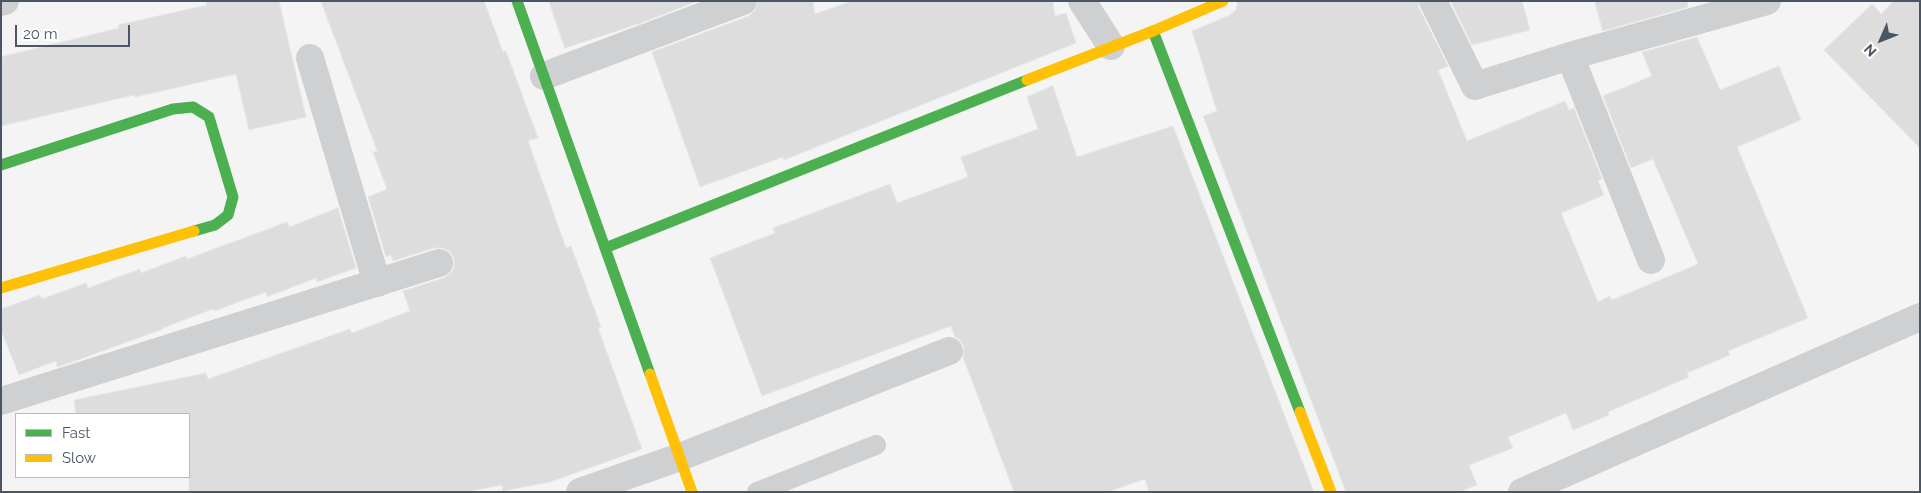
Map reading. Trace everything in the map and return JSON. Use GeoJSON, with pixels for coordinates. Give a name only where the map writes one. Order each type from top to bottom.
{"type":"FeatureCollection","features":[{"type":"Feature","properties":{"kind":"street"},"geometry":{"type":"LineString","coordinates":[[1,2],[5,1]]}},
{"type":"Feature","properties":{"kind":"street"},"geometry":{"type":"LineString","coordinates":[[517,1],[692,492]]}},
{"type":"Feature","properties":{"kind":"street"},"geometry":{"type":"LineString","coordinates":[[544,76],[743,1]]}},
{"type":"Feature","properties":{"kind":"street"},"geometry":{"type":"LineString","coordinates":[[1082,1],[1110,46]]}},
{"type":"Feature","properties":{"kind":"street"},"geometry":{"type":"LineString","coordinates":[[605,248],[1110,46],[1153,31],[1223,1]]}},
{"type":"Feature","properties":{"kind":"street"},"geometry":{"type":"LineString","coordinates":[[1433,1],[1474,86],[1740,4],[1767,1]]}},
{"type":"Feature","properties":{"kind":"street"},"geometry":{"type":"LineString","coordinates":[[1153,31],[1331,492]]}},
{"type":"Feature","properties":{"kind":"street"},"geometry":{"type":"LineString","coordinates":[[1570,56],[1651,260]]}},
{"type":"Feature","properties":{"kind":"street"},"geometry":{"type":"LineString","coordinates":[[310,58],[377,283]]}},
{"type":"Feature","properties":{"kind":"street"},"geometry":{"type":"LineString","coordinates":[[1,165],[173,109],[193,107],[209,117],[233,197],[228,215],[215,225],[1,288]]}},
{"type":"Feature","properties":{"kind":"street"},"geometry":{"type":"LineString","coordinates":[[1,401],[439,263]]}},
{"type":"Feature","properties":{"kind":"street"},"geometry":{"type":"LineString","coordinates":[[1522,492],[1920,317]]}},
{"type":"Feature","properties":{"kind":"street"},"geometry":{"type":"LineString","coordinates":[[580,492],[680,457],[949,351]]}},
{"type":"Feature","properties":{"kind":"lane"},"geometry":{"type":"LineString","coordinates":[[757,492],[876,445]]}},
{"type":"Feature","properties":{"kind":"building"},"geometry":{"type":"Polygon","coordinates":[[[206,1],[279,1],[306,117],[249,130],[236,74],[135,97],[134,95],[1,126],[1,57],[119,28],[118,25],[207,5],[206,1]]]}},
{"type":"Feature","properties":{"kind":"building"},"geometry":{"type":"Polygon","coordinates":[[[321,1],[484,1],[503,52],[506,51],[538,138],[528,141],[566,248],[571,246],[594,308],[601,327],[598,328],[642,449],[550,482],[503,491],[502,485],[465,492],[189,492],[190,413],[76,413],[74,400],[206,373],[208,379],[350,329],[352,333],[410,311],[403,291],[444,278],[451,273],[454,266],[454,258],[449,251],[443,248],[434,248],[393,261],[391,255],[386,257],[368,197],[387,189],[373,152],[377,151],[321,1]]]}},
{"type":"Feature","properties":{"kind":"building"},"geometry":{"type":"Polygon","coordinates":[[[549,1],[698,1],[641,23],[565,48],[549,1]]]}},
{"type":"Feature","properties":{"kind":"building"},"geometry":{"type":"Polygon","coordinates":[[[758,1],[813,1],[815,14],[852,1],[1053,1],[1055,16],[1066,13],[1076,43],[784,160],[783,157],[700,187],[652,52],[749,16],[755,10],[758,1]]]}},
{"type":"Feature","properties":{"kind":"building"},"geometry":{"type":"Polygon","coordinates":[[[1238,1],[1418,1],[1419,8],[1448,66],[1438,70],[1467,141],[1565,101],[1569,110],[1574,108],[1602,179],[1598,181],[1604,195],[1561,213],[1598,302],[1610,296],[1612,300],[1698,264],[1653,159],[1631,168],[1603,96],[1652,76],[1642,52],[1697,37],[1720,90],[1779,66],[1801,120],[1737,147],[1808,318],[1728,351],[1730,355],[1687,373],[1689,377],[1608,412],[1609,415],[1573,430],[1566,413],[1508,437],[1513,448],[1469,465],[1477,485],[1459,492],[1346,492],[1203,116],[1217,111],[1192,31],[1230,15],[1236,10],[1238,1]]]}},
{"type":"Feature","properties":{"kind":"building"},"geometry":{"type":"Polygon","coordinates":[[[1451,1],[1522,1],[1530,30],[1472,45],[1451,1]]]}},
{"type":"Feature","properties":{"kind":"building"},"geometry":{"type":"Polygon","coordinates":[[[1595,1],[1687,1],[1688,7],[1603,31],[1595,1]]]}},
{"type":"Feature","properties":{"kind":"building"},"geometry":{"type":"Polygon","coordinates":[[[1894,1],[1920,1],[1920,148],[1824,50],[1872,4],[1881,14],[1894,1]]]}},
{"type":"Feature","properties":{"kind":"building"},"geometry":{"type":"Polygon","coordinates":[[[1053,86],[1077,157],[1173,126],[1314,492],[1149,492],[1145,479],[1107,492],[1014,492],[963,357],[964,346],[955,337],[951,326],[762,396],[710,258],[775,233],[773,228],[890,184],[897,203],[968,177],[961,157],[1038,129],[1027,97],[1053,86]]]}},
{"type":"Feature","properties":{"kind":"building"},"geometry":{"type":"Polygon","coordinates":[[[338,208],[356,268],[317,282],[316,278],[267,297],[266,292],[214,311],[213,309],[75,361],[57,367],[56,361],[19,375],[1,330],[1,309],[40,295],[42,299],[86,283],[88,288],[140,269],[141,273],[186,256],[187,259],[287,222],[289,227],[338,208]]]}},
{"type":"Feature","properties":{"kind":"traffic: fast"},"geometry":{"type":"LineString","coordinates":[[517,1],[650,374]]}},
{"type":"Feature","properties":{"kind":"traffic: fast"},"geometry":{"type":"LineString","coordinates":[[1153,31],[1300,412]]}},
{"type":"Feature","properties":{"kind":"traffic: fast"},"geometry":{"type":"LineString","coordinates":[[605,248],[1027,80]]}},
{"type":"Feature","properties":{"kind":"traffic: fast"},"geometry":{"type":"LineString","coordinates":[[1,165],[173,109],[193,107],[209,117],[233,197],[228,215],[215,225],[194,231]]}},
{"type":"Feature","properties":{"kind":"traffic: slow"},"geometry":{"type":"LineString","coordinates":[[1027,80],[1153,31],[1223,1]]}},
{"type":"Feature","properties":{"kind":"traffic: slow"},"geometry":{"type":"LineString","coordinates":[[1,288],[194,231]]}},
{"type":"Feature","properties":{"kind":"traffic: slow"},"geometry":{"type":"LineString","coordinates":[[650,374],[692,492]]}},
{"type":"Feature","properties":{"kind":"traffic: slow"},"geometry":{"type":"LineString","coordinates":[[1300,412],[1331,492]]}}]}
